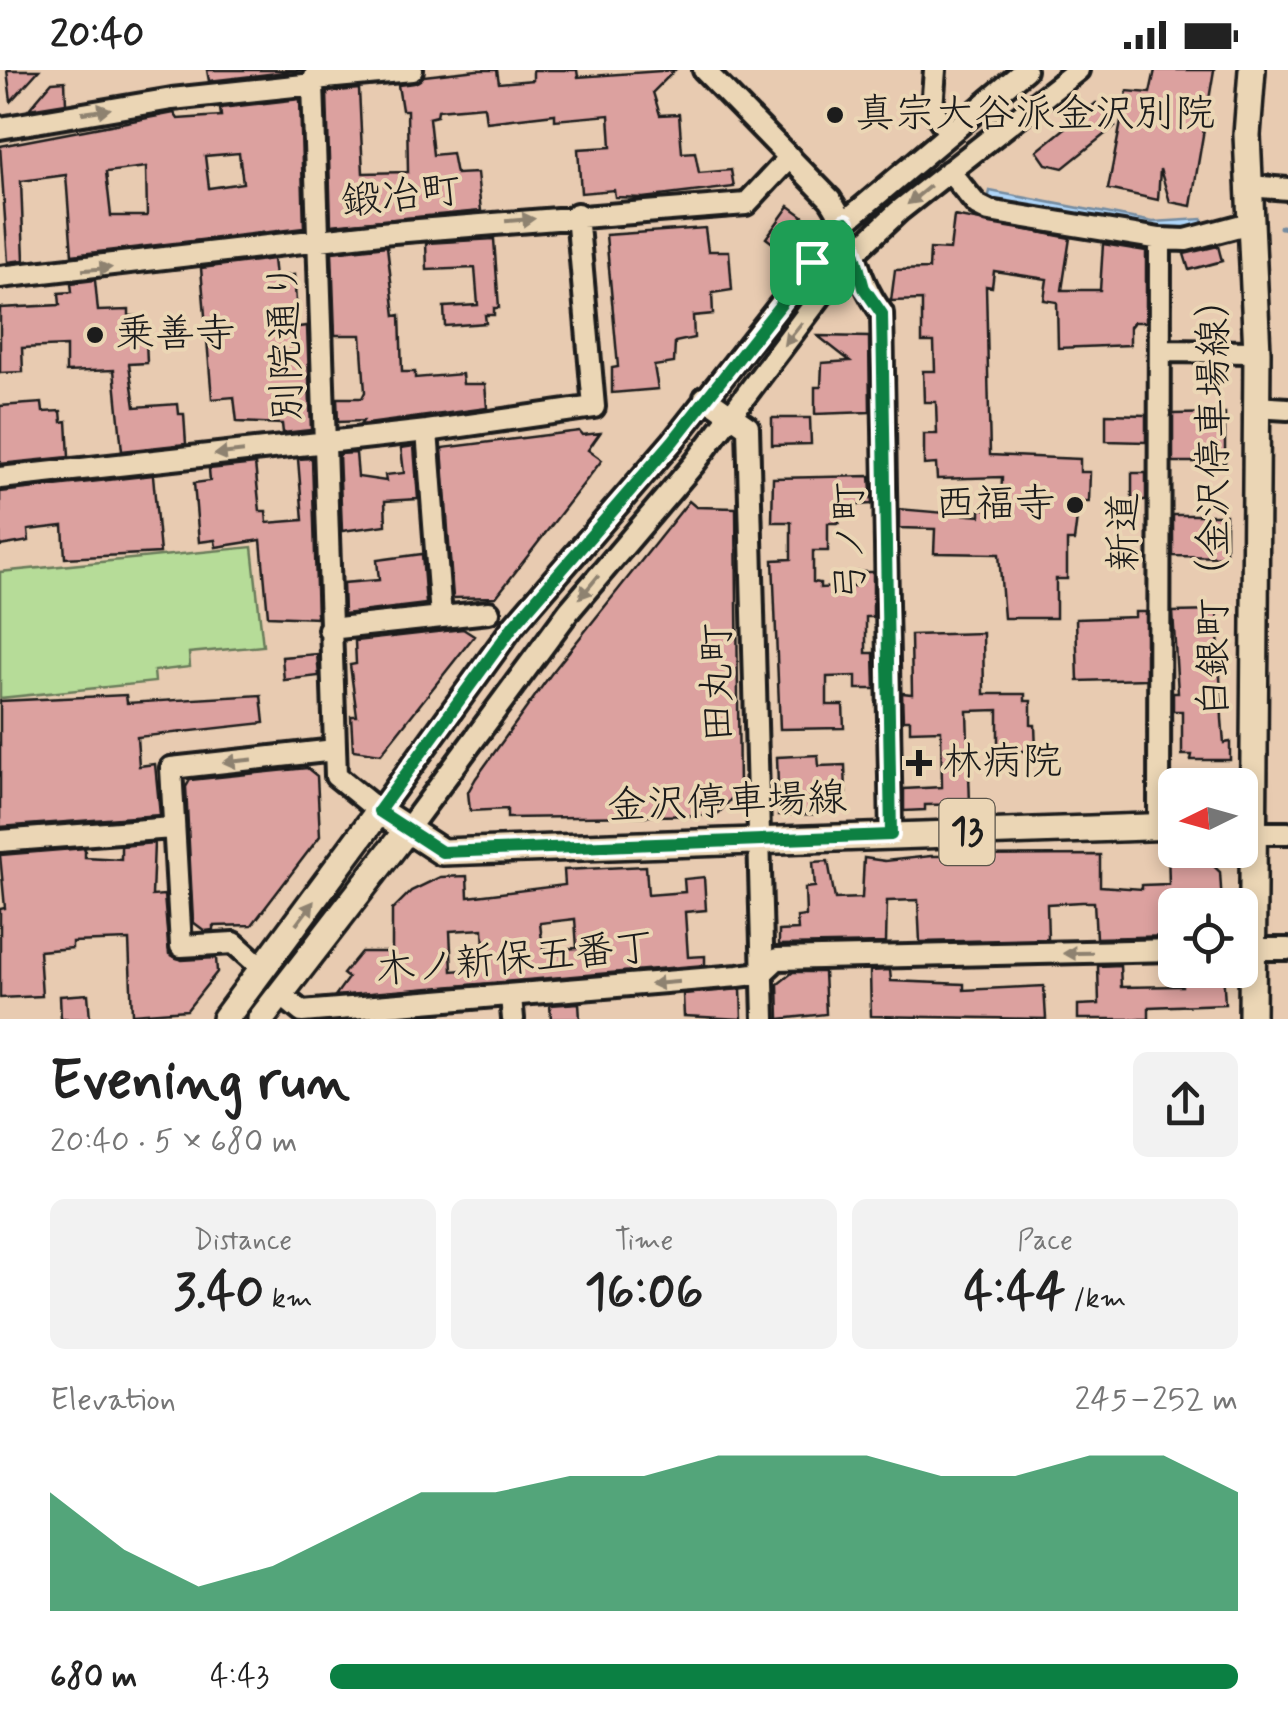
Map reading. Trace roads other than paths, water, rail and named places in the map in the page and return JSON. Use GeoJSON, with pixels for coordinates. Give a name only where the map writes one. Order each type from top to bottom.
{"type":"FeatureCollection","features":[{"type":"Feature","properties":{"kind":"main road","name":"白銀町（金沢停車場線）"},"geometry":{"type":"LineString","coordinates":[[1247,768],[1256,407],[1248,186],[1252,70]]}},
{"type":"Feature","properties":{"kind":"main road","name":"金沢停車場線"},"geometry":{"type":"LineString","coordinates":[[379,811],[442,852],[1158,826]]}},
{"type":"Feature","properties":{"kind":"main road"},"geometry":{"type":"LineString","coordinates":[[225,1019],[379,811]]}},
{"type":"Feature","properties":{"kind":"main road"},"geometry":{"type":"LineString","coordinates":[[261,1019],[407,830]]}},
{"type":"Feature","properties":{"kind":"main road","name":"白銀町（金沢停車場線）"},"geometry":{"type":"LineString","coordinates":[[1249,988],[1252,1019]]}},
{"type":"Feature","properties":{"kind":"street"},"geometry":{"type":"LineString","coordinates":[[0,128],[315,78],[412,70]]}},
{"type":"Feature","properties":{"kind":"street"},"geometry":{"type":"LineString","coordinates":[[704,70],[790,157],[846,222]]}},
{"type":"Feature","properties":{"kind":"street"},"geometry":{"type":"LineString","coordinates":[[935,70],[932,108],[949,132]]}},
{"type":"Feature","properties":{"kind":"street"},"geometry":{"type":"LineString","coordinates":[[379,811],[514,625],[706,397],[846,222],[1025,70]]}},
{"type":"Feature","properties":{"kind":"street"},"geometry":{"type":"LineString","coordinates":[[407,830],[569,611],[694,464],[851,256],[949,171],[1078,70]]}},
{"type":"Feature","properties":{"kind":"street","name":"別院通り"},"geometry":{"type":"LineString","coordinates":[[315,78],[336,776],[379,811]]}},
{"type":"Feature","properties":{"kind":"street","name":"鍛冶町"},"geometry":{"type":"LineString","coordinates":[[0,277],[578,214],[746,204],[790,157]]}},
{"type":"Feature","properties":{"kind":"street"},"geometry":{"type":"LineString","coordinates":[[949,171],[988,211],[1160,239],[1186,240],[1250,223]]}},
{"type":"Feature","properties":{"kind":"street"},"geometry":{"type":"LineString","coordinates":[[1248,186],[1288,188]]}},
{"type":"Feature","properties":{"kind":"street"},"geometry":{"type":"LineString","coordinates":[[0,478],[427,431],[594,408],[578,214]]}},
{"type":"Feature","properties":{"kind":"street","name":"弓ノ町"},"geometry":{"type":"LineString","coordinates":[[846,222],[851,256],[864,288],[882,314],[891,835]]}},
{"type":"Feature","properties":{"kind":"street","name":"新道"},"geometry":{"type":"LineString","coordinates":[[1160,239],[1166,768]]}},
{"type":"Feature","properties":{"kind":"street"},"geometry":{"type":"LineString","coordinates":[[1160,351],[1256,352]]}},
{"type":"Feature","properties":{"kind":"street"},"geometry":{"type":"LineString","coordinates":[[706,397],[730,414]]}},
{"type":"Feature","properties":{"kind":"street"},"geometry":{"type":"LineString","coordinates":[[1256,407],[1288,409]]}},
{"type":"Feature","properties":{"kind":"street","name":"田丸町"},"geometry":{"type":"LineString","coordinates":[[730,414],[748,426],[764,1019]]}},
{"type":"Feature","properties":{"kind":"street"},"geometry":{"type":"LineString","coordinates":[[427,431],[442,618]]}},
{"type":"Feature","properties":{"kind":"street"},"geometry":{"type":"LineString","coordinates":[[329,619],[442,618],[490,612]]}},
{"type":"Feature","properties":{"kind":"street"},"geometry":{"type":"LineString","coordinates":[[263,969],[234,943],[181,946],[171,768],[334,750]]}},
{"type":"Feature","properties":{"kind":"street"},"geometry":{"type":"LineString","coordinates":[[0,841],[172,828]]}},
{"type":"Feature","properties":{"kind":"street"},"geometry":{"type":"LineString","coordinates":[[1258,832],[1288,833]]}},
{"type":"Feature","properties":{"kind":"street"},"geometry":{"type":"LineString","coordinates":[[1258,949],[1288,949]]}},
{"type":"Feature","properties":{"kind":"street","name":"木ノ新保五番丁"},"geometry":{"type":"LineString","coordinates":[[280,994],[302,1012],[762,973],[777,960],[1158,950]]}},
{"type":"Feature","properties":{"kind":"street"},"geometry":{"type":"LineString","coordinates":[[511,996],[513,1019]]}},
{"type":"Feature","properties":{"kind":"water"},"geometry":{"type":"Polygon","coordinates":[[[990,191],[1153,222],[1202,219],[1203,226],[1152,229],[988,200],[990,191]]]}},
{"type":"Feature","properties":{"kind":"waterway"},"geometry":{"type":"LineString","coordinates":[[1281,227],[1288,228]]}},
{"type":"Feature","properties":{"kind":"place","name":"真宗大谷派金沢別院"},"geometry":{"type":"Point","coordinates":[835,115]}},
{"type":"Feature","properties":{"kind":"place","name":"乗善寺"},"geometry":{"type":"Point","coordinates":[95,335]}},
{"type":"Feature","properties":{"kind":"place","name":"西福寺"},"geometry":{"type":"Point","coordinates":[1075,505]}},
{"type":"Feature","properties":{"kind":"place","name":"林病院"},"geometry":{"type":"Point","coordinates":[919,763]}}]}
